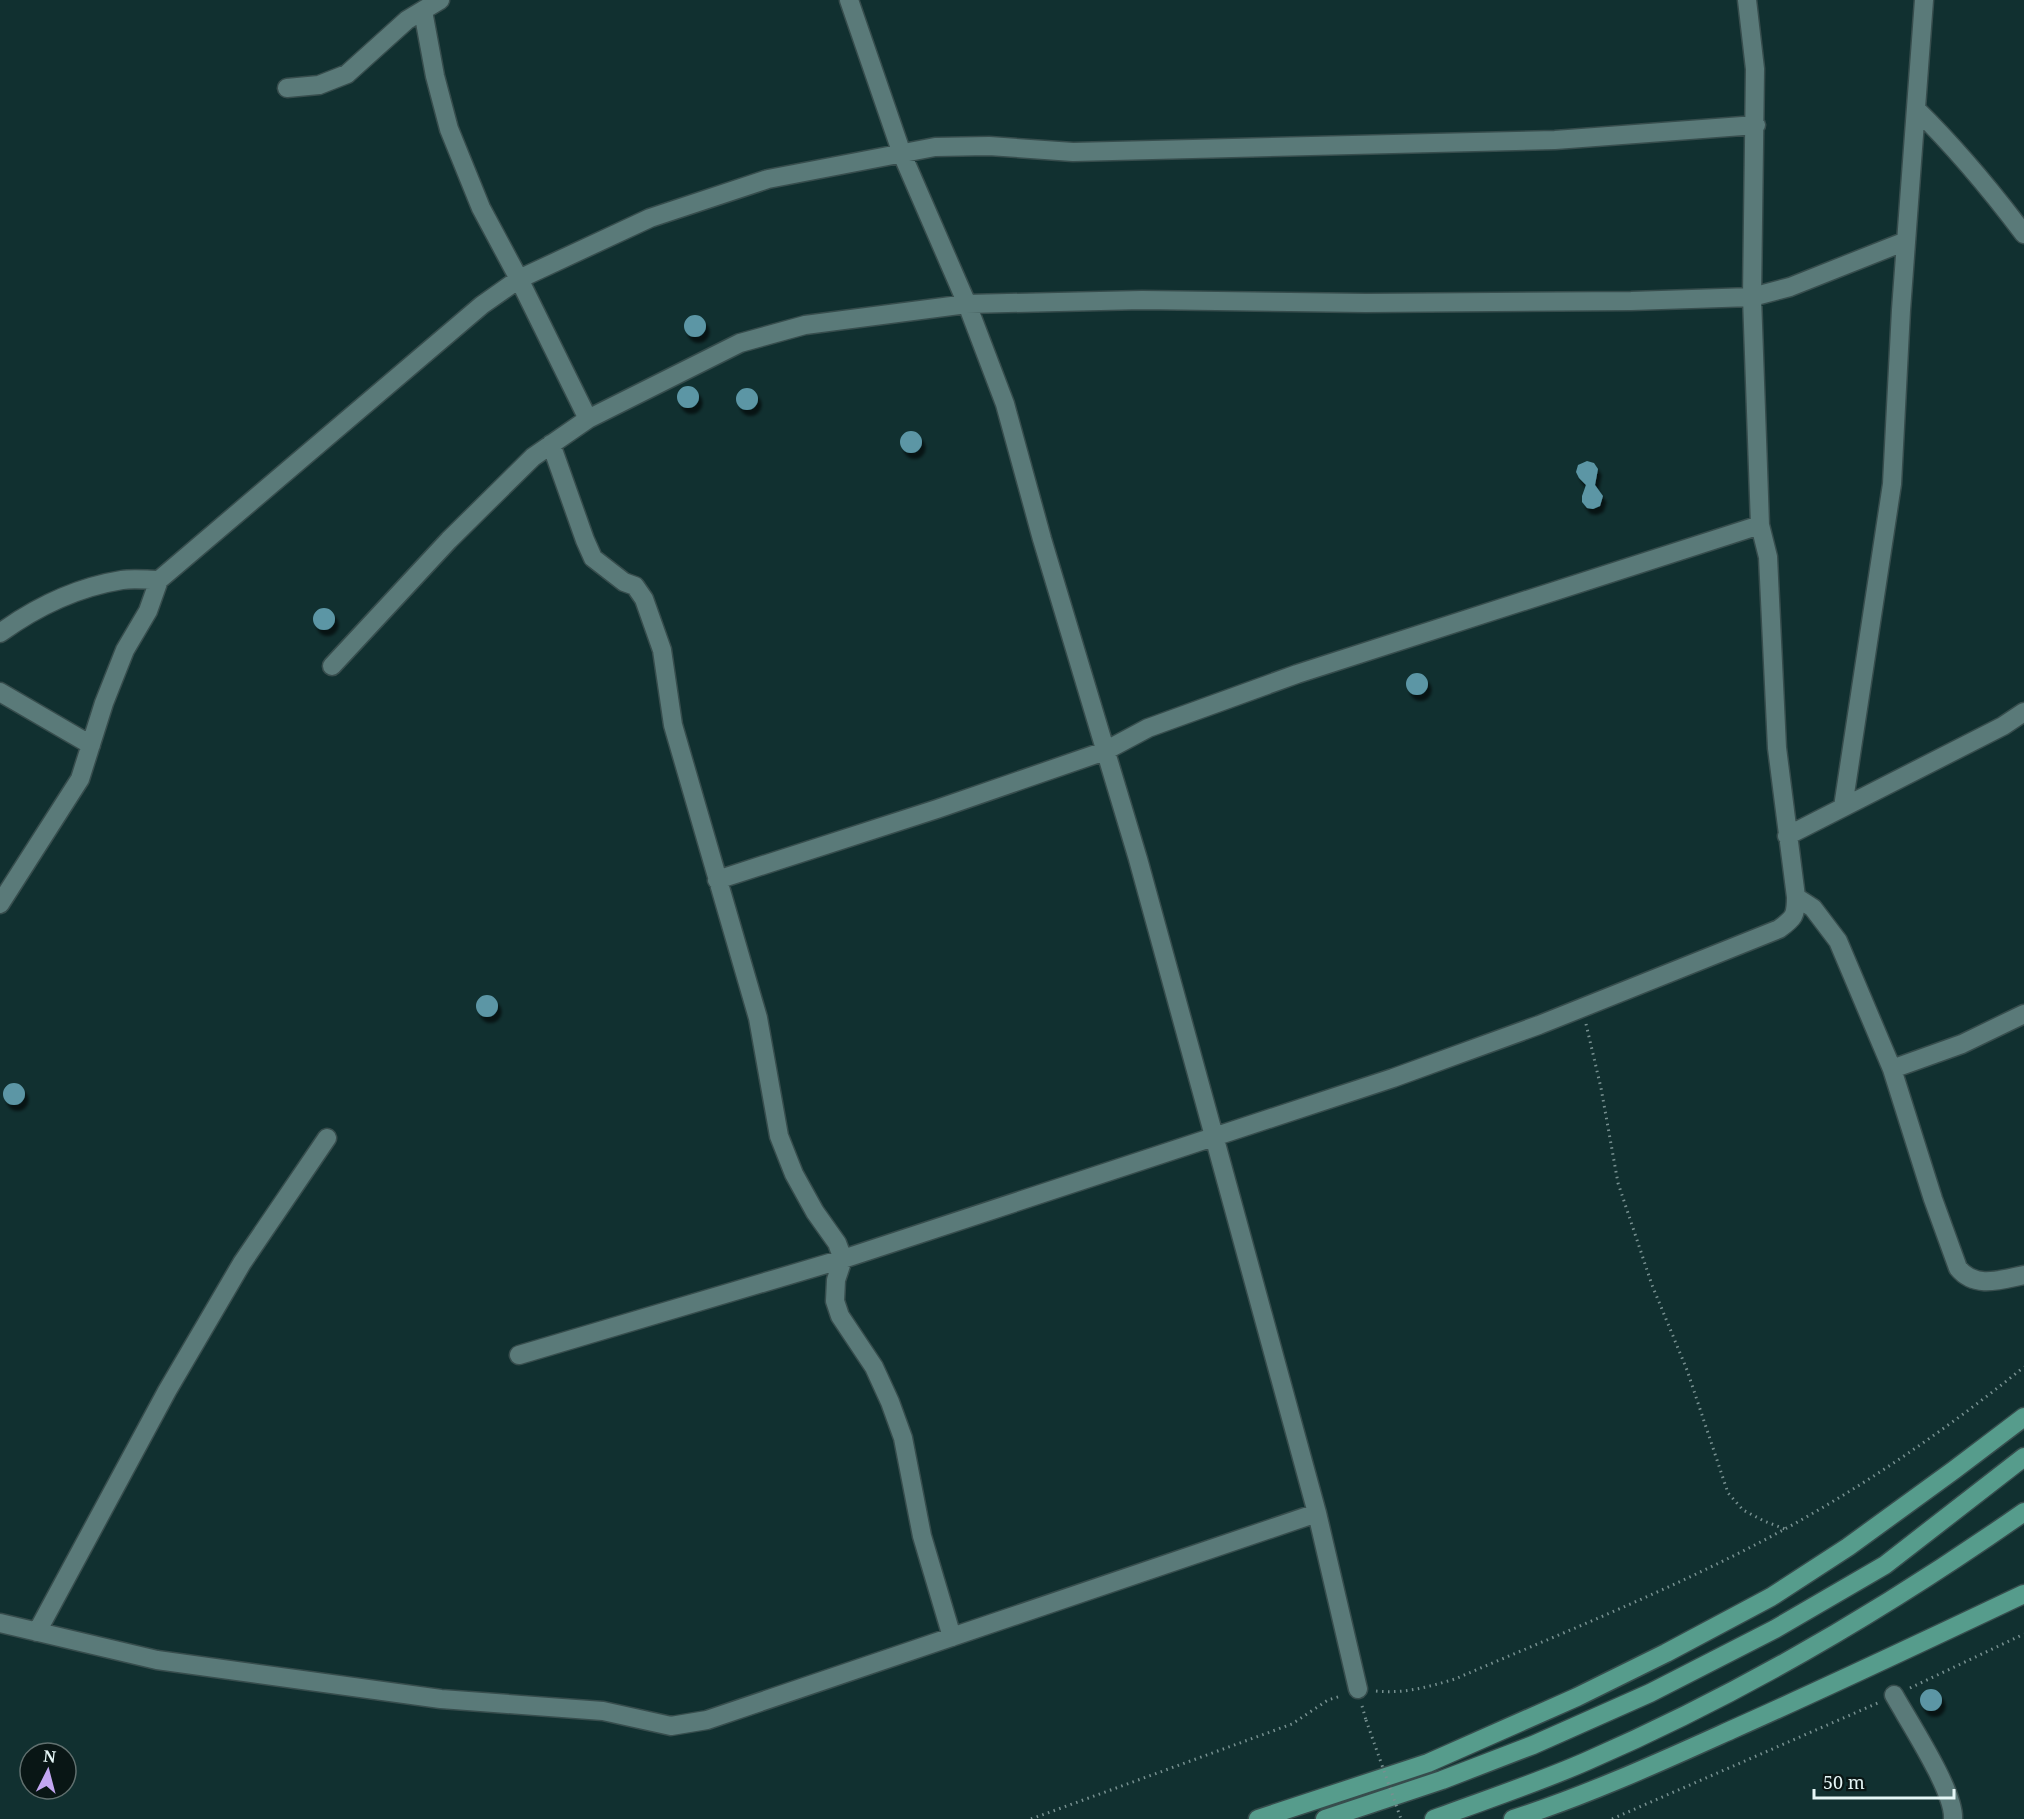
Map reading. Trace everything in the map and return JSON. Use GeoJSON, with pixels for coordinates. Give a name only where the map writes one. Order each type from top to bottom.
{"type":"FeatureCollection","features":[{"type":"Feature","properties":{"kind":"main road"},"geometry":{"type":"LineString","coordinates":[[1258,1819],[1428,1763],[1577,1697],[1666,1653],[1771,1596],[1848,1547],[2024,1417]]}},
{"type":"Feature","properties":{"kind":"main road"},"geometry":{"type":"LineString","coordinates":[[1325,1819],[1442,1780],[1523,1749],[1650,1693],[1775,1629],[1885,1564],[2024,1457]]}},
{"type":"Feature","properties":{"kind":"main road"},"geometry":{"type":"LineString","coordinates":[[1434,1819],[1586,1762],[1669,1723],[1822,1642],[1952,1562],[2024,1512]]}},
{"type":"Feature","properties":{"kind":"main road"},"geometry":{"type":"LineString","coordinates":[[1513,1819],[1598,1789],[1694,1747],[2024,1594]]}},
{"type":"Feature","properties":{"kind":"street"},"geometry":{"type":"LineString","coordinates":[[287,88],[319,86],[347,74],[407,20],[440,0]]}},
{"type":"Feature","properties":{"kind":"street"},"geometry":{"type":"LineString","coordinates":[[849,0],[902,154],[967,304],[1005,404],[1042,539],[1141,871],[1214,1136],[1317,1513],[1358,1689]]}},
{"type":"Feature","properties":{"kind":"street"},"geometry":{"type":"LineString","coordinates":[[519,1355],[843,1259],[1393,1078],[1582,1008],[1779,929],[1793,919],[1796,897],[1777,748],[1768,557],[1760,525],[1752,297],[1755,69],[1747,0]]}},
{"type":"Feature","properties":{"kind":"street"},"geometry":{"type":"LineString","coordinates":[[1843,807],[1892,484],[1906,241],[1924,0]]}},
{"type":"Feature","properties":{"kind":"street"},"geometry":{"type":"LineString","coordinates":[[423,11],[435,76],[449,129],[481,208],[588,419]]}},
{"type":"Feature","properties":{"kind":"street"},"geometry":{"type":"LineString","coordinates":[[1916,109],[1949,141],[2024,234]]}},
{"type":"Feature","properties":{"kind":"street"},"geometry":{"type":"LineString","coordinates":[[0,904],[80,779],[104,703],[125,650],[148,611],[159,580],[482,305],[519,279],[650,218],[768,179],[935,147],[960,145],[1073,152],[1555,140],[1755,125]]}},
{"type":"Feature","properties":{"kind":"street"},"geometry":{"type":"LineString","coordinates":[[332,666],[449,540],[533,457],[588,419],[740,343],[805,326],[967,304],[1142,300],[1366,303],[1620,301],[1752,297],[1790,287],[1906,241]]}},
{"type":"Feature","properties":{"kind":"street"},"geometry":{"type":"LineString","coordinates":[[551,444],[593,558],[624,582],[635,586],[644,598],[662,650],[673,724],[758,1018],[779,1136],[794,1174],[815,1212],[837,1243],[843,1259],[836,1280],[835,1301],[840,1316],[874,1367],[903,1438],[922,1536],[952,1637]]}},
{"type":"Feature","properties":{"kind":"street"},"geometry":{"type":"LineString","coordinates":[[717,880],[937,809],[1105,751],[1148,728],[1297,674],[1760,525]]}},
{"type":"Feature","properties":{"kind":"street"},"geometry":{"type":"LineString","coordinates":[[0,633],[43,606],[76,592],[123,580],[159,580]]}},
{"type":"Feature","properties":{"kind":"street"},"geometry":{"type":"LineString","coordinates":[[0,692],[91,745]]}},
{"type":"Feature","properties":{"kind":"street"},"geometry":{"type":"LineString","coordinates":[[1787,836],[2003,726],[2024,712]]}},
{"type":"Feature","properties":{"kind":"street"},"geometry":{"type":"LineString","coordinates":[[1796,897],[1813,908],[1838,941],[1892,1069],[1933,1199],[1958,1268],[1965,1277],[1976,1281],[1991,1282],[2024,1275]]}},
{"type":"Feature","properties":{"kind":"street"},"geometry":{"type":"LineString","coordinates":[[1892,1069],[1962,1044],[2024,1014]]}},
{"type":"Feature","properties":{"kind":"street"},"geometry":{"type":"LineString","coordinates":[[37,1632],[166,1391],[242,1263],[327,1138]]}},
{"type":"Feature","properties":{"kind":"street"},"geometry":{"type":"LineString","coordinates":[[0,1623],[157,1660],[441,1699],[603,1711],[671,1726],[707,1720],[1317,1513]]}},
{"type":"Feature","properties":{"kind":"street"},"geometry":{"type":"LineString","coordinates":[[1894,1695],[1946,1788],[1953,1819]]}},
{"type":"Feature","properties":{"kind":"path"},"geometry":{"type":"LineString","coordinates":[[1582,1008],[1618,1183],[1652,1285],[1688,1370],[1728,1493],[1743,1510],[1785,1529]]}},
{"type":"Feature","properties":{"kind":"path"},"geometry":{"type":"LineString","coordinates":[[1031,1819],[1292,1724],[1328,1701],[1358,1689],[1392,1693],[1418,1690],[1455,1679],[1675,1584],[1785,1529],[1885,1469],[1965,1414],[2024,1367]]}},
{"type":"Feature","properties":{"kind":"path"},"geometry":{"type":"LineString","coordinates":[[1612,1819],[1894,1695],[2024,1634]]}},
{"type":"Feature","properties":{"kind":"path"},"geometry":{"type":"LineString","coordinates":[[1366,1720],[1401,1819]]}},
{"type":"Feature","properties":{"kind":"building"},"geometry":{"type":"Polygon","coordinates":[[[695,315],[703,318],[706,326],[703,334],[695,337],[687,334],[684,326],[687,318],[695,315]]]}},
{"type":"Feature","properties":{"kind":"building"},"geometry":{"type":"Polygon","coordinates":[[[688,386],[696,389],[699,397],[696,405],[688,408],[680,405],[677,397],[680,389],[688,386]]]}},
{"type":"Feature","properties":{"kind":"building"},"geometry":{"type":"Polygon","coordinates":[[[747,388],[755,391],[758,399],[755,407],[747,410],[739,407],[736,399],[739,391],[747,388]]]}},
{"type":"Feature","properties":{"kind":"building"},"geometry":{"type":"Polygon","coordinates":[[[911,431],[919,434],[922,442],[919,450],[911,453],[903,450],[900,442],[903,434],[911,431]]]}},
{"type":"Feature","properties":{"kind":"building"},"geometry":{"type":"Polygon","coordinates":[[[1587,461],[1594,463],[1598,469],[1595,485],[1603,496],[1600,506],[1593,509],[1587,508],[1582,502],[1586,485],[1576,472],[1578,465],[1587,461]]]}},
{"type":"Feature","properties":{"kind":"building"},"geometry":{"type":"Polygon","coordinates":[[[324,608],[332,611],[335,619],[332,627],[324,630],[316,627],[313,619],[316,611],[324,608]]]}},
{"type":"Feature","properties":{"kind":"building"},"geometry":{"type":"Polygon","coordinates":[[[1417,673],[1425,676],[1428,684],[1425,692],[1417,695],[1409,692],[1406,684],[1409,676],[1417,673]]]}},
{"type":"Feature","properties":{"kind":"building"},"geometry":{"type":"Polygon","coordinates":[[[487,995],[495,998],[498,1006],[495,1014],[487,1017],[479,1014],[476,1006],[479,998],[487,995]]]}},
{"type":"Feature","properties":{"kind":"building"},"geometry":{"type":"Polygon","coordinates":[[[14,1083],[22,1086],[25,1094],[22,1102],[14,1105],[6,1102],[3,1094],[6,1086],[14,1083]]]}},
{"type":"Feature","properties":{"kind":"building"},"geometry":{"type":"Polygon","coordinates":[[[1931,1689],[1941,1696],[1942,1700],[1935,1710],[1931,1711],[1921,1704],[1920,1700],[1927,1690],[1931,1689]]]}}]}
